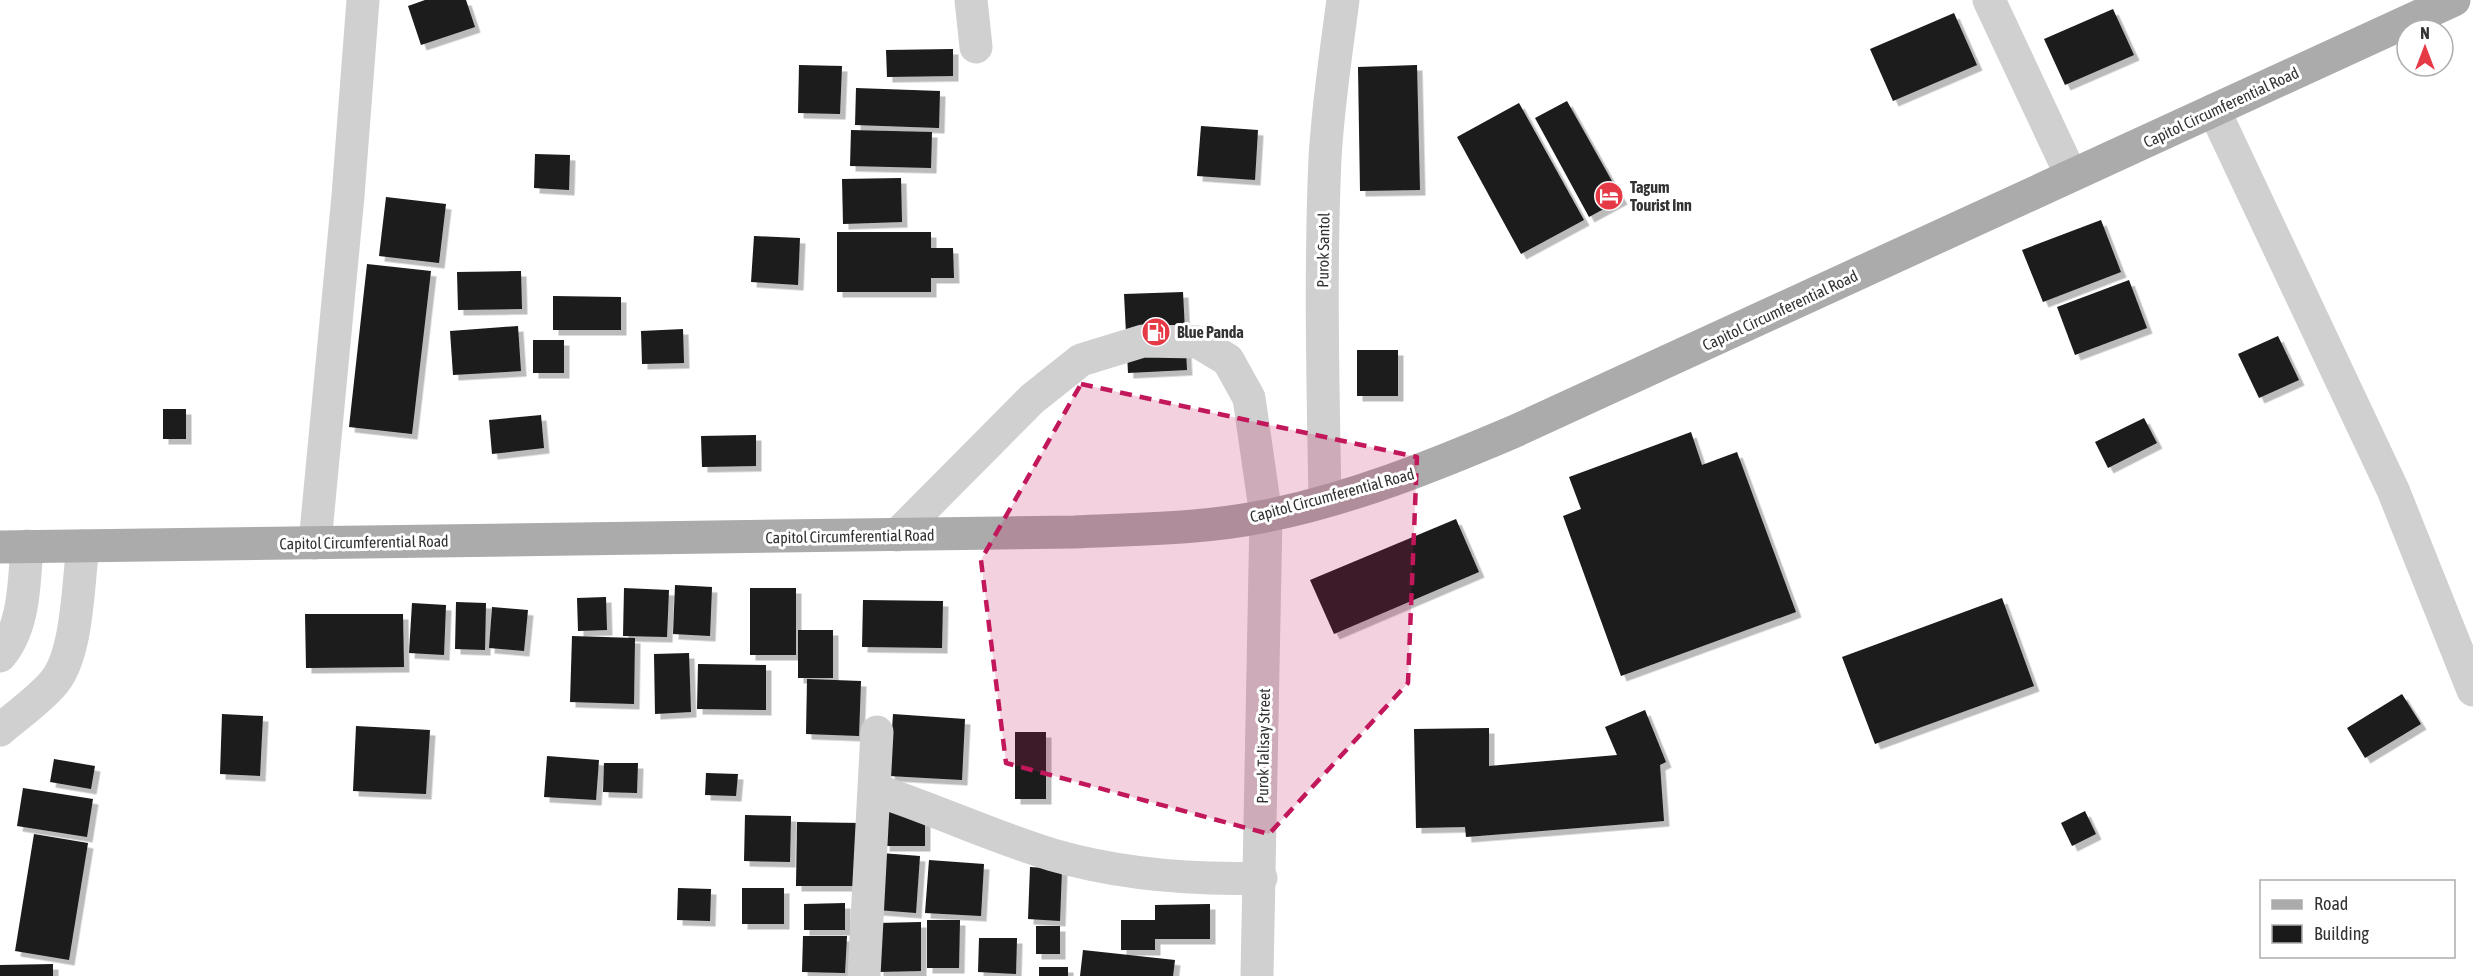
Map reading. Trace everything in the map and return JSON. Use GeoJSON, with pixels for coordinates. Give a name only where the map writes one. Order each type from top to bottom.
{"type":"FeatureCollection","features":[{"type":"Feature","properties":{"kind":"main road","name":"Capitol Circumferential Road"},"geometry":{"type":"LineString","coordinates":[[14,547],[897,535],[1138,529],[1209,524],[1266,516],[1436,465],[1513,432],[2445,2]]}},
{"type":"Feature","properties":{"kind":"street"},"geometry":{"type":"LineString","coordinates":[[315,543],[348,196],[363,0]]}},
{"type":"Feature","properties":{"kind":"street"},"geometry":{"type":"LineString","coordinates":[[971,0],[976,47]]}},
{"type":"Feature","properties":{"kind":"street","name":"Purok Santol"},"geometry":{"type":"LineString","coordinates":[[1325,500],[1322,349],[1325,156],[1332,75],[1343,0]]}},
{"type":"Feature","properties":{"kind":"street"},"geometry":{"type":"LineString","coordinates":[[1989,0],[2072,175]]}},
{"type":"Feature","properties":{"kind":"street"},"geometry":{"type":"LineString","coordinates":[[2214,110],[2393,490],[2473,690]]}},
{"type":"Feature","properties":{"kind":"street","name":"Purok Talisay Street"},"geometry":{"type":"LineString","coordinates":[[897,535],[1032,399],[1081,360],[1143,341],[1198,342],[1228,360],[1249,398],[1266,516],[1261,878],[1257,976]]}},
{"type":"Feature","properties":{"kind":"street"},"geometry":{"type":"LineString","coordinates":[[0,730],[55,681],[66,662],[73,634],[82,546]]}},
{"type":"Feature","properties":{"kind":"street"},"geometry":{"type":"LineString","coordinates":[[0,656],[15,628],[21,606],[14,547]]}},
{"type":"Feature","properties":{"kind":"street"},"geometry":{"type":"LineString","coordinates":[[864,976],[878,732]]}},
{"type":"Feature","properties":{"kind":"street"},"geometry":{"type":"LineString","coordinates":[[874,788],[994,834],[1087,864],[1175,876],[1225,879],[1261,878]]}},
{"type":"Feature","properties":{"kind":"highlighted area"},"geometry":{"type":"Polygon","coordinates":[[[1081,384],[1417,457],[1408,683],[1269,834],[1006,763],[981,560],[1081,384]]]}},
{"type":"Feature","properties":{"kind":"building"},"geometry":{"type":"Polygon","coordinates":[[[425,0],[466,0],[475,27],[421,45],[408,6],[425,0]]]}},
{"type":"Feature","properties":{"kind":"building"},"geometry":{"type":"Polygon","coordinates":[[[2113,9],[2134,55],[2065,85],[2044,39],[2113,9]]]}},
{"type":"Feature","properties":{"kind":"building"},"geometry":{"type":"Polygon","coordinates":[[[1954,13],[1977,65],[1893,101],[1870,49],[1954,13]]]}},
{"type":"Feature","properties":{"kind":"building"},"geometry":{"type":"Polygon","coordinates":[[[953,49],[953,76],[887,77],[886,50],[953,49]]]}},
{"type":"Feature","properties":{"kind":"building"},"geometry":{"type":"Polygon","coordinates":[[[799,65],[842,66],[840,114],[798,113],[799,65]]]}},
{"type":"Feature","properties":{"kind":"building"},"geometry":{"type":"Polygon","coordinates":[[[1417,65],[1420,190],[1360,191],[1358,67],[1417,65]]]}},
{"type":"Feature","properties":{"kind":"building"},"geometry":{"type":"Polygon","coordinates":[[[856,88],[940,91],[939,128],[855,125],[856,88]]]}},
{"type":"Feature","properties":{"kind":"building"},"geometry":{"type":"Polygon","coordinates":[[[1567,101],[1622,199],[1589,217],[1535,118],[1567,101]]]}},
{"type":"Feature","properties":{"kind":"building"},"geometry":{"type":"Polygon","coordinates":[[[1519,103],[1584,220],[1521,254],[1457,137],[1519,103]]]}},
{"type":"Feature","properties":{"kind":"building"},"geometry":{"type":"Polygon","coordinates":[[[1201,126],[1258,130],[1255,180],[1197,176],[1201,126]]]}},
{"type":"Feature","properties":{"kind":"building"},"geometry":{"type":"Polygon","coordinates":[[[851,130],[932,132],[931,168],[850,166],[851,130]]]}},
{"type":"Feature","properties":{"kind":"building"},"geometry":{"type":"Polygon","coordinates":[[[535,154],[570,155],[569,190],[534,188],[535,154]]]}},
{"type":"Feature","properties":{"kind":"building"},"geometry":{"type":"Polygon","coordinates":[[[901,178],[902,222],[843,224],[842,179],[901,178]]]}},
{"type":"Feature","properties":{"kind":"building"},"geometry":{"type":"Polygon","coordinates":[[[386,197],[446,204],[439,263],[379,256],[386,197]]]}},
{"type":"Feature","properties":{"kind":"building"},"geometry":{"type":"Polygon","coordinates":[[[2101,220],[2121,272],[2043,302],[2022,250],[2101,220]]]}},
{"type":"Feature","properties":{"kind":"building"},"geometry":{"type":"Polygon","coordinates":[[[837,232],[931,232],[931,248],[953,248],[954,278],[931,278],[931,292],[837,292],[837,232]]]}},
{"type":"Feature","properties":{"kind":"building"},"geometry":{"type":"Polygon","coordinates":[[[754,236],[800,238],[798,285],[751,282],[754,236]]]}},
{"type":"Feature","properties":{"kind":"building"},"geometry":{"type":"Polygon","coordinates":[[[367,264],[431,271],[412,434],[349,427],[367,264]]]}},
{"type":"Feature","properties":{"kind":"building"},"geometry":{"type":"Polygon","coordinates":[[[521,271],[522,309],[458,310],[457,272],[521,271]]]}},
{"type":"Feature","properties":{"kind":"building"},"geometry":{"type":"Polygon","coordinates":[[[2129,280],[2147,328],[2075,355],[2057,307],[2129,280]]]}},
{"type":"Feature","properties":{"kind":"building","name":"Blue Panda"},"geometry":{"type":"Polygon","coordinates":[[[1183,292],[1187,370],[1128,373],[1124,294],[1183,292]]]}},
{"type":"Feature","properties":{"kind":"building"},"geometry":{"type":"Polygon","coordinates":[[[553,296],[621,297],[621,330],[553,330],[553,296]]]}},
{"type":"Feature","properties":{"kind":"building"},"geometry":{"type":"Polygon","coordinates":[[[518,326],[521,371],[453,375],[450,331],[518,326]]]}},
{"type":"Feature","properties":{"kind":"building"},"geometry":{"type":"Polygon","coordinates":[[[683,329],[684,363],[642,364],[641,331],[683,329]]]}},
{"type":"Feature","properties":{"kind":"building"},"geometry":{"type":"Polygon","coordinates":[[[2278,336],[2299,380],[2259,398],[2238,354],[2278,336]]]}},
{"type":"Feature","properties":{"kind":"building"},"geometry":{"type":"Polygon","coordinates":[[[533,340],[564,340],[564,373],[533,373],[533,340]]]}},
{"type":"Feature","properties":{"kind":"building"},"geometry":{"type":"Polygon","coordinates":[[[1357,350],[1398,350],[1398,396],[1357,396],[1357,350]]]}},
{"type":"Feature","properties":{"kind":"building"},"geometry":{"type":"Polygon","coordinates":[[[163,409],[186,409],[186,439],[163,439],[163,409]]]}},
{"type":"Feature","properties":{"kind":"building"},"geometry":{"type":"Polygon","coordinates":[[[541,415],[544,448],[492,454],[489,420],[541,415]]]}},
{"type":"Feature","properties":{"kind":"building"},"geometry":{"type":"Polygon","coordinates":[[[2144,418],[2157,443],[2108,468],[2095,442],[2144,418]]]}},
{"type":"Feature","properties":{"kind":"building"},"geometry":{"type":"Polygon","coordinates":[[[1691,432],[1702,465],[1737,452],[1796,612],[1621,676],[1563,516],[1581,509],[1569,477],[1691,432]]]}},
{"type":"Feature","properties":{"kind":"building"},"geometry":{"type":"Polygon","coordinates":[[[756,435],[756,466],[702,467],[701,436],[756,435]]]}},
{"type":"Feature","properties":{"kind":"building"},"geometry":{"type":"Polygon","coordinates":[[[1456,519],[1479,572],[1334,634],[1310,580],[1456,519]]]}},
{"type":"Feature","properties":{"kind":"building"},"geometry":{"type":"Polygon","coordinates":[[[675,585],[712,587],[710,636],[673,634],[675,585]]]}},
{"type":"Feature","properties":{"kind":"building"},"geometry":{"type":"Polygon","coordinates":[[[624,588],[669,590],[667,637],[623,636],[624,588]]]}},
{"type":"Feature","properties":{"kind":"building"},"geometry":{"type":"Polygon","coordinates":[[[750,588],[796,588],[796,655],[750,655],[750,588]]]}},
{"type":"Feature","properties":{"kind":"building"},"geometry":{"type":"Polygon","coordinates":[[[606,597],[607,630],[578,631],[577,598],[606,597]]]}},
{"type":"Feature","properties":{"kind":"building"},"geometry":{"type":"Polygon","coordinates":[[[2002,598],[2034,686],[1875,744],[1842,657],[2002,598]]]}},
{"type":"Feature","properties":{"kind":"building"},"geometry":{"type":"Polygon","coordinates":[[[863,600],[943,601],[942,648],[862,647],[863,600]]]}},
{"type":"Feature","properties":{"kind":"building"},"geometry":{"type":"Polygon","coordinates":[[[456,602],[486,603],[485,650],[455,649],[456,602]]]}},
{"type":"Feature","properties":{"kind":"building"},"geometry":{"type":"Polygon","coordinates":[[[412,603],[446,605],[444,655],[409,653],[412,603]]]}},
{"type":"Feature","properties":{"kind":"building"},"geometry":{"type":"Polygon","coordinates":[[[492,607],[528,610],[524,651],[489,648],[492,607]]]}},
{"type":"Feature","properties":{"kind":"building"},"geometry":{"type":"Polygon","coordinates":[[[305,614],[403,614],[404,667],[306,668],[305,614]]]}},
{"type":"Feature","properties":{"kind":"building"},"geometry":{"type":"Polygon","coordinates":[[[798,630],[833,630],[833,678],[798,678],[798,630]]]}},
{"type":"Feature","properties":{"kind":"building"},"geometry":{"type":"Polygon","coordinates":[[[572,636],[635,638],[634,704],[570,702],[572,636]]]}},
{"type":"Feature","properties":{"kind":"building"},"geometry":{"type":"Polygon","coordinates":[[[689,653],[691,712],[655,714],[654,654],[689,653]]]}},
{"type":"Feature","properties":{"kind":"building"},"geometry":{"type":"Polygon","coordinates":[[[698,664],[766,665],[766,710],[697,709],[698,664]]]}},
{"type":"Feature","properties":{"kind":"building"},"geometry":{"type":"Polygon","coordinates":[[[807,679],[861,681],[859,736],[806,734],[807,679]]]}},
{"type":"Feature","properties":{"kind":"building"},"geometry":{"type":"Polygon","coordinates":[[[2402,694],[2421,724],[2365,758],[2347,728],[2402,694]]]}},
{"type":"Feature","properties":{"kind":"building"},"geometry":{"type":"Polygon","coordinates":[[[1645,710],[1666,762],[1660,765],[1664,821],[1466,837],[1465,827],[1416,828],[1414,729],[1489,728],[1489,766],[1617,755],[1605,727],[1645,710]]]}},
{"type":"Feature","properties":{"kind":"building"},"geometry":{"type":"Polygon","coordinates":[[[222,714],[263,716],[260,776],[220,774],[222,714]]]}},
{"type":"Feature","properties":{"kind":"building"},"geometry":{"type":"Polygon","coordinates":[[[893,714],[965,719],[962,780],[889,776],[893,714]]]}},
{"type":"Feature","properties":{"kind":"building"},"geometry":{"type":"Polygon","coordinates":[[[356,726],[430,730],[426,794],[353,791],[356,726]]]}},
{"type":"Feature","properties":{"kind":"building"},"geometry":{"type":"Polygon","coordinates":[[[1015,732],[1046,732],[1046,799],[1015,799],[1015,732]]]}},
{"type":"Feature","properties":{"kind":"building"},"geometry":{"type":"Polygon","coordinates":[[[547,756],[599,760],[596,800],[544,797],[547,756]]]}},
{"type":"Feature","properties":{"kind":"building"},"geometry":{"type":"Polygon","coordinates":[[[54,759],[95,766],[91,789],[50,782],[54,759]]]}},
{"type":"Feature","properties":{"kind":"building"},"geometry":{"type":"Polygon","coordinates":[[[604,763],[638,763],[637,793],[603,792],[604,763]]]}},
{"type":"Feature","properties":{"kind":"building"},"geometry":{"type":"Polygon","coordinates":[[[706,773],[738,774],[736,796],[705,795],[706,773]]]}},
{"type":"Feature","properties":{"kind":"building"},"geometry":{"type":"Polygon","coordinates":[[[23,788],[93,799],[87,837],[17,826],[23,788]]]}},
{"type":"Feature","properties":{"kind":"building"},"geometry":{"type":"Polygon","coordinates":[[[885,808],[925,808],[925,846],[884,846],[885,808]]]}},
{"type":"Feature","properties":{"kind":"building"},"geometry":{"type":"Polygon","coordinates":[[[2085,811],[2096,834],[2072,846],[2061,823],[2085,811]]]}},
{"type":"Feature","properties":{"kind":"building"},"geometry":{"type":"Polygon","coordinates":[[[745,815],[791,816],[790,862],[744,861],[745,815]]]}},
{"type":"Feature","properties":{"kind":"building"},"geometry":{"type":"Polygon","coordinates":[[[797,822],[861,823],[860,886],[796,886],[797,822]]]}},
{"type":"Feature","properties":{"kind":"building"},"geometry":{"type":"Polygon","coordinates":[[[34,834],[88,843],[69,960],[15,951],[34,834]]]}},
{"type":"Feature","properties":{"kind":"building"},"geometry":{"type":"Polygon","coordinates":[[[881,853],[920,856],[916,913],[877,910],[881,853]]]}},
{"type":"Feature","properties":{"kind":"building"},"geometry":{"type":"Polygon","coordinates":[[[929,860],[984,864],[981,916],[925,913],[929,860]]]}},
{"type":"Feature","properties":{"kind":"building"},"geometry":{"type":"Polygon","coordinates":[[[1030,867],[1062,869],[1060,921],[1028,919],[1030,867]]]}},
{"type":"Feature","properties":{"kind":"building"},"geometry":{"type":"Polygon","coordinates":[[[678,888],[711,889],[710,921],[677,920],[678,888]]]}},
{"type":"Feature","properties":{"kind":"building"},"geometry":{"type":"Polygon","coordinates":[[[742,888],[784,888],[784,924],[742,924],[742,888]]]}},
{"type":"Feature","properties":{"kind":"building"},"geometry":{"type":"Polygon","coordinates":[[[845,903],[845,930],[804,930],[804,904],[845,903]]]}},
{"type":"Feature","properties":{"kind":"building"},"geometry":{"type":"Polygon","coordinates":[[[1210,904],[1210,939],[1155,939],[1155,950],[1121,950],[1121,920],[1155,920],[1155,905],[1210,904]]]}},
{"type":"Feature","properties":{"kind":"building"},"geometry":{"type":"Polygon","coordinates":[[[927,920],[960,920],[959,968],[927,968],[927,920]]]}},
{"type":"Feature","properties":{"kind":"building"},"geometry":{"type":"Polygon","coordinates":[[[921,922],[921,971],[878,972],[877,923],[921,922]]]}},
{"type":"Feature","properties":{"kind":"building"},"geometry":{"type":"Polygon","coordinates":[[[1036,926],[1060,926],[1060,954],[1036,954],[1036,926]]]}},
{"type":"Feature","properties":{"kind":"building"},"geometry":{"type":"Polygon","coordinates":[[[803,936],[847,936],[845,973],[802,972],[803,936]]]}},
{"type":"Feature","properties":{"kind":"building"},"geometry":{"type":"Polygon","coordinates":[[[979,938],[1017,938],[1016,974],[978,972],[979,938]]]}},
{"type":"Feature","properties":{"kind":"building"},"geometry":{"type":"Polygon","coordinates":[[[1083,950],[1175,960],[1173,976],[1080,976],[1083,950]]]}},
{"type":"Feature","properties":{"kind":"building"},"geometry":{"type":"Polygon","coordinates":[[[53,964],[53,976],[0,976],[0,965],[53,964]]]}},
{"type":"Feature","properties":{"kind":"building"},"geometry":{"type":"Polygon","coordinates":[[[1039,967],[1068,967],[1068,976],[1039,976],[1039,967]]]}},
{"type":"Feature","properties":{"kind":"place","name":"Tagum Tourist Inn"},"geometry":{"type":"Point","coordinates":[1609,196]}},
{"type":"Feature","properties":{"kind":"place","name":"Blue Panda"},"geometry":{"type":"Point","coordinates":[1156,332]}}]}
